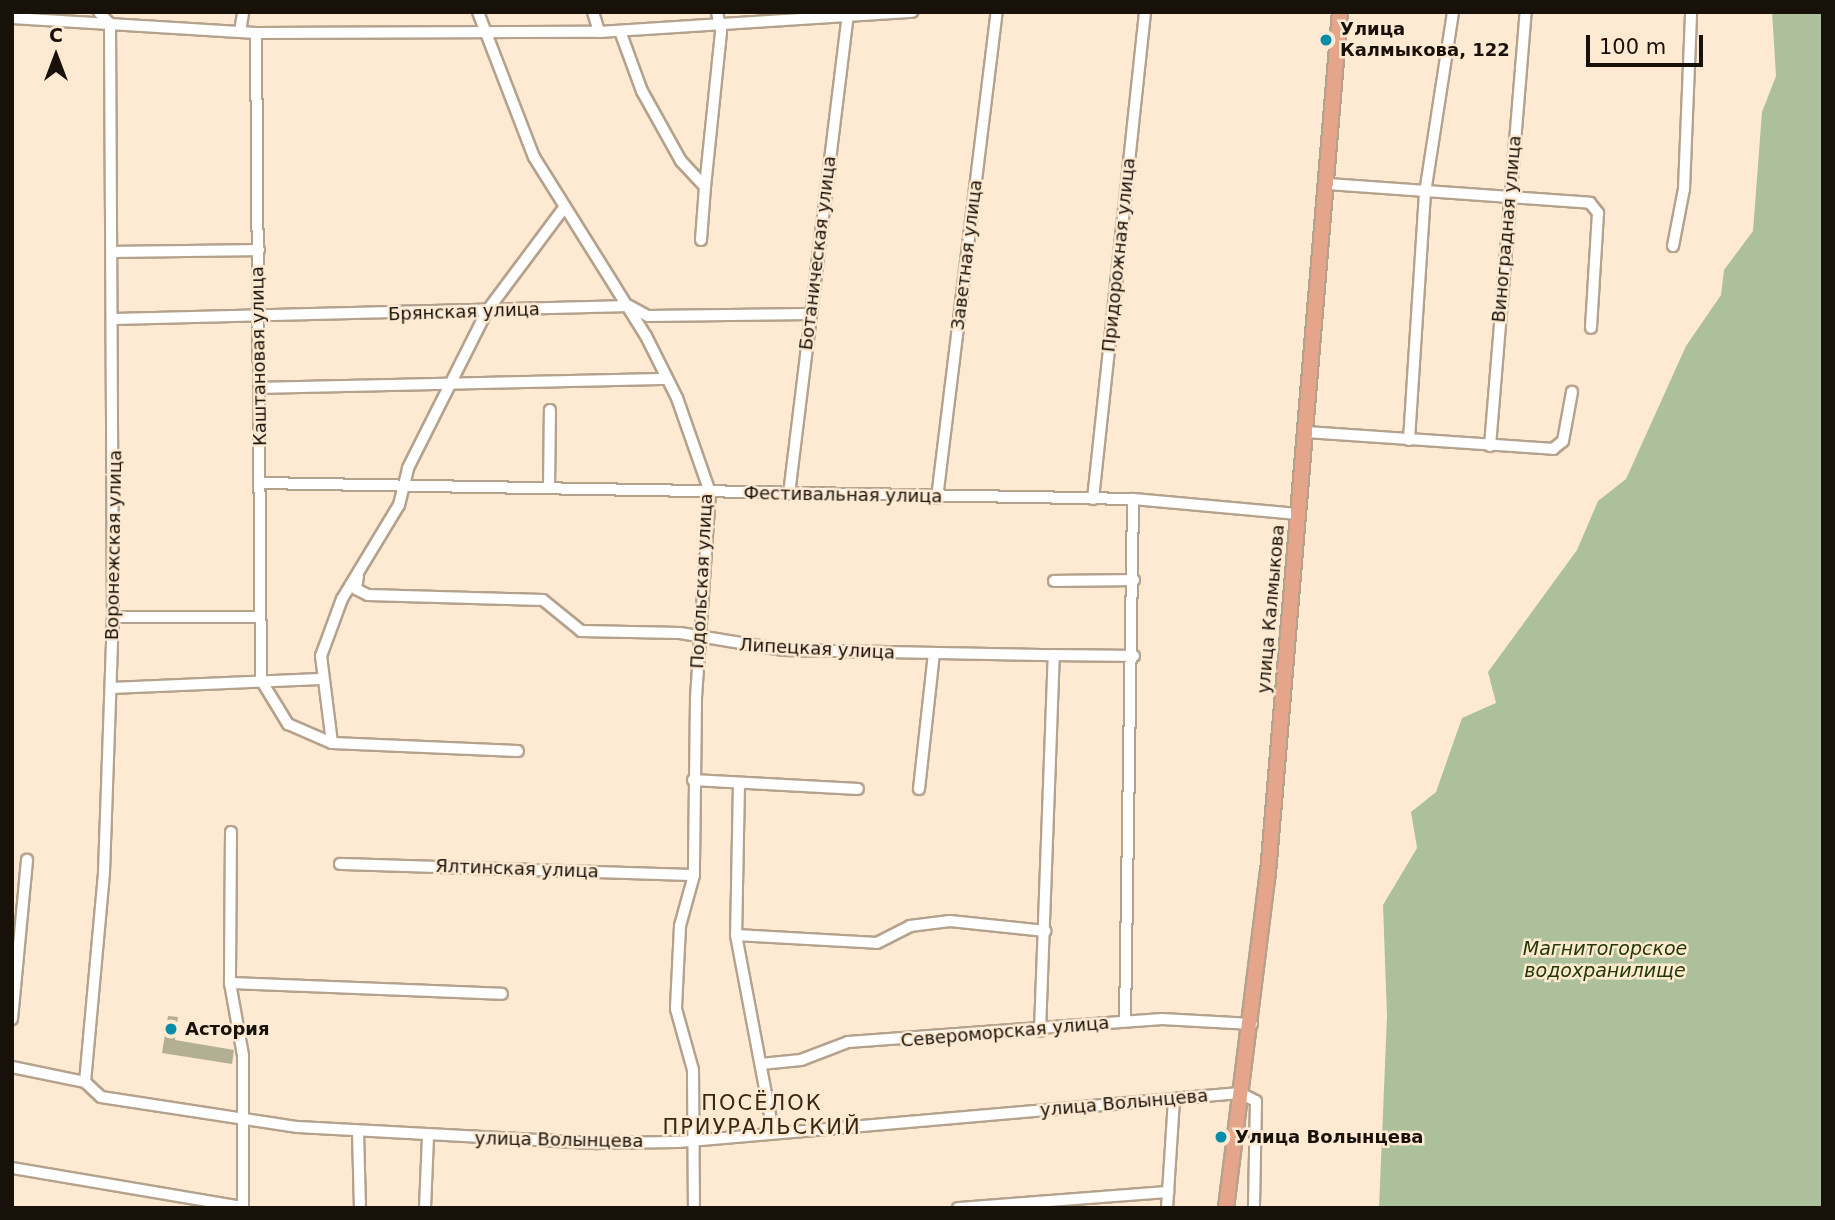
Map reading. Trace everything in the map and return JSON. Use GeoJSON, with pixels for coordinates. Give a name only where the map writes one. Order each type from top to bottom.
{"type":"FeatureCollection","features":[{"type":"Feature","properties":{"kind":"main road","name":"улица Калмыкова"},"geometry":{"type":"LineString","coordinates":[[1226,1208],[1252,1024],[1328,184],[1340,12]]}},
{"type":"Feature","properties":{"kind":"street"},"geometry":{"type":"LineString","coordinates":[[99,12],[110,24]]}},
{"type":"Feature","properties":{"kind":"street"},"geometry":{"type":"LineString","coordinates":[[240,32],[243,12]]}},
{"type":"Feature","properties":{"kind":"street","name":"Подольская улица"},"geometry":{"type":"LineString","coordinates":[[478,12],[482,30],[534,157],[563,209],[629,306],[667,379],[710,492],[699,640],[693,780],[694,875],[680,926],[676,1009],[693,1070],[694,1208]]}},
{"type":"Feature","properties":{"kind":"street"},"geometry":{"type":"LineString","coordinates":[[593,12],[599,32]]}},
{"type":"Feature","properties":{"kind":"street"},"geometry":{"type":"LineString","coordinates":[[12,18],[256,33],[482,30],[599,32],[718,17],[912,12]]}},
{"type":"Feature","properties":{"kind":"street","name":"Заветная улица"},"geometry":{"type":"LineString","coordinates":[[937,498],[997,12]]}},
{"type":"Feature","properties":{"kind":"street","name":"Придорожная улица"},"geometry":{"type":"LineString","coordinates":[[1093,499],[1145,12]]}},
{"type":"Feature","properties":{"kind":"street"},"geometry":{"type":"LineString","coordinates":[[1409,440],[1425,193],[1453,12]]}},
{"type":"Feature","properties":{"kind":"street","name":"Виноградная улица"},"geometry":{"type":"LineString","coordinates":[[1490,446],[1526,12]]}},
{"type":"Feature","properties":{"kind":"street"},"geometry":{"type":"LineString","coordinates":[[1673,246],[1684,189],[1691,12]]}},
{"type":"Feature","properties":{"kind":"street","name":"Ботаническая улица"},"geometry":{"type":"LineString","coordinates":[[789,494],[848,13]]}},
{"type":"Feature","properties":{"kind":"street"},"geometry":{"type":"LineString","coordinates":[[701,240],[718,17]]}},
{"type":"Feature","properties":{"kind":"street","name":"Воронежская улица"},"geometry":{"type":"LineString","coordinates":[[85,1082],[104,872],[113,617],[114,252],[110,24]]}},
{"type":"Feature","properties":{"kind":"street"},"geometry":{"type":"LineString","coordinates":[[620,31],[642,90],[681,161],[705,187]]}},
{"type":"Feature","properties":{"kind":"street","name":"Каштановая улица"},"geometry":{"type":"LineString","coordinates":[[256,33],[261,680]]}},
{"type":"Feature","properties":{"kind":"street"},"geometry":{"type":"LineString","coordinates":[[1328,184],[1596,207],[1591,328]]}},
{"type":"Feature","properties":{"kind":"street"},"geometry":{"type":"LineString","coordinates":[[331,743],[320,679],[321,656],[342,599],[358,576],[406,485],[414,456],[453,385],[487,311],[563,209]]}},
{"type":"Feature","properties":{"kind":"street"},"geometry":{"type":"LineString","coordinates":[[114,252],[259,250]]}},
{"type":"Feature","properties":{"kind":"street","name":"Брянская улица"},"geometry":{"type":"LineString","coordinates":[[114,319],[629,306],[642,316],[810,314]]}},
{"type":"Feature","properties":{"kind":"street"},"geometry":{"type":"LineString","coordinates":[[260,388],[667,379]]}},
{"type":"Feature","properties":{"kind":"street"},"geometry":{"type":"LineString","coordinates":[[1306,432],[1490,446],[1559,446],[1572,391]]}},
{"type":"Feature","properties":{"kind":"street"},"geometry":{"type":"LineString","coordinates":[[549,488],[550,410]]}},
{"type":"Feature","properties":{"kind":"street","name":"Фестивальная улица"},"geometry":{"type":"LineString","coordinates":[[261,483],[937,498],[1133,499],[1298,514]]}},
{"type":"Feature","properties":{"kind":"street"},"geometry":{"type":"LineString","coordinates":[[1125,1021],[1134,656],[1133,499]]}},
{"type":"Feature","properties":{"kind":"street","name":"Липецкая улица"},"geometry":{"type":"LineString","coordinates":[[358,576],[356,589],[362,594],[543,600],[576,630],[680,633],[699,640],[785,650],[1134,656]]}},
{"type":"Feature","properties":{"kind":"street"},"geometry":{"type":"LineString","coordinates":[[1054,581],[1134,580]]}},
{"type":"Feature","properties":{"kind":"street"},"geometry":{"type":"LineString","coordinates":[[113,617],[260,617]]}},
{"type":"Feature","properties":{"kind":"street"},"geometry":{"type":"LineString","coordinates":[[919,789],[934,654]]}},
{"type":"Feature","properties":{"kind":"street"},"geometry":{"type":"LineString","coordinates":[[1040,1031],[1054,655]]}},
{"type":"Feature","properties":{"kind":"street"},"geometry":{"type":"LineString","coordinates":[[111,688],[320,679]]}},
{"type":"Feature","properties":{"kind":"street"},"geometry":{"type":"LineString","coordinates":[[261,680],[288,724],[331,743],[519,751]]}},
{"type":"Feature","properties":{"kind":"street"},"geometry":{"type":"LineString","coordinates":[[693,780],[858,789]]}},
{"type":"Feature","properties":{"kind":"street"},"geometry":{"type":"LineString","coordinates":[[739,783],[736,935],[773,1130]]}},
{"type":"Feature","properties":{"kind":"street"},"geometry":{"type":"LineString","coordinates":[[12,1168],[243,1207],[243,1055],[230,982],[231,832]]}},
{"type":"Feature","properties":{"kind":"street"},"geometry":{"type":"LineString","coordinates":[[12,1019],[27,860]]}},
{"type":"Feature","properties":{"kind":"street","name":"Ялтинская улица"},"geometry":{"type":"LineString","coordinates":[[340,864],[694,875]]}},
{"type":"Feature","properties":{"kind":"street"},"geometry":{"type":"LineString","coordinates":[[736,935],[877,943],[910,926],[950,921],[1045,931]]}},
{"type":"Feature","properties":{"kind":"street"},"geometry":{"type":"LineString","coordinates":[[230,982],[502,993]]}},
{"type":"Feature","properties":{"kind":"street","name":"Североморская улица"},"geometry":{"type":"LineString","coordinates":[[761,1064],[802,1060],[848,1042],[1040,1031],[1125,1021],[1182,1018],[1252,1024]]}},
{"type":"Feature","properties":{"kind":"street","name":"улица Волынцева"},"geometry":{"type":"LineString","coordinates":[[12,1067],[85,1082],[101,1097],[358,1132],[428,1137],[694,1140],[773,1130],[1240,1094]]}},
{"type":"Feature","properties":{"kind":"street"},"geometry":{"type":"LineString","coordinates":[[1240,1094],[1256,1100],[1254,1208]]}},
{"type":"Feature","properties":{"kind":"street"},"geometry":{"type":"LineString","coordinates":[[1167,1208],[1174,1099]]}},
{"type":"Feature","properties":{"kind":"street"},"geometry":{"type":"LineString","coordinates":[[358,1132],[360,1208]]}},
{"type":"Feature","properties":{"kind":"street"},"geometry":{"type":"LineString","coordinates":[[425,1208],[428,1137]]}},
{"type":"Feature","properties":{"kind":"street"},"geometry":{"type":"LineString","coordinates":[[958,1208],[1168,1192]]}},
{"type":"Feature","properties":{"kind":"water","name":"Магнитогорское водохранилище"},"geometry":{"type":"Polygon","coordinates":[[[1772,12],[1823,12],[1823,1208],[1379,1208],[1387,1016],[1383,905],[1417,848],[1411,812],[1436,792],[1462,718],[1496,703],[1488,672],[1577,550],[1598,501],[1626,479],[1686,346],[1721,295],[1724,270],[1753,231],[1762,112],[1776,76],[1772,12]]]}},
{"type":"Feature","properties":{"kind":"building","name":"Астория"},"geometry":{"type":"Polygon","coordinates":[[[168,1016],[178,1017],[175,1040],[234,1050],[232,1064],[162,1053],[168,1016]]]}},
{"type":"Feature","properties":{"kind":"place","name":"Улица Калмыкова, 122"},"geometry":{"type":"Point","coordinates":[1326,40]}},
{"type":"Feature","properties":{"kind":"place","name":"Астория"},"geometry":{"type":"Point","coordinates":[171,1029]}},
{"type":"Feature","properties":{"kind":"place","name":"Улица Волынцева"},"geometry":{"type":"Point","coordinates":[1221,1137]}},
{"type":"Feature","properties":{"kind":"district","name":"ПОСЁЛОК ПРИУРАЛЬСКИЙ"},"geometry":{"type":"Point","coordinates":[762,1115]}}]}
